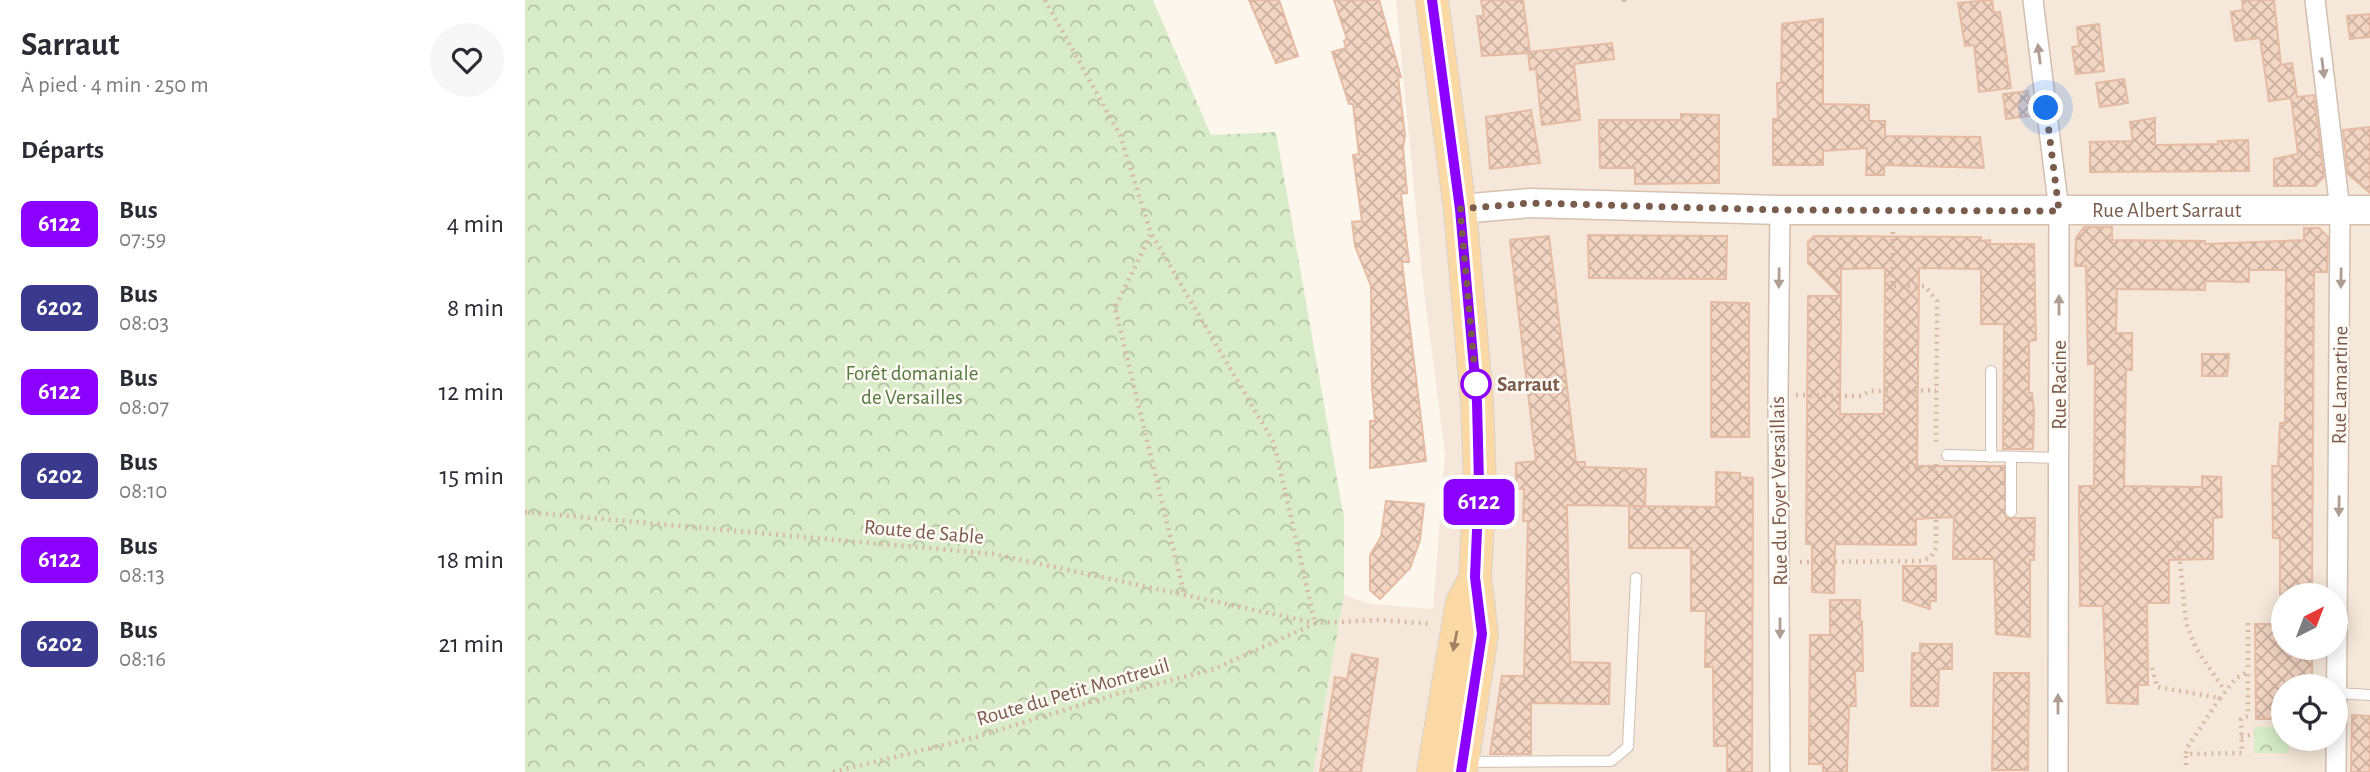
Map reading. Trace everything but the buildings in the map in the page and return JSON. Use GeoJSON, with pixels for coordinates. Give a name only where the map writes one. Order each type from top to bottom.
{"type":"FeatureCollection","features":[{"type":"Feature","properties":{"kind":"main road"},"geometry":{"type":"LineString","coordinates":[[1432,0],[1460,209],[1477,402],[1479,484],[1475,577],[1482,634],[1462,767]]}},
{"type":"Feature","properties":{"kind":"main road","name":"Rue Albert Sarraut"},"geometry":{"type":"LineString","coordinates":[[1460,209],[1530,203],[1780,210],[2370,210]]}},
{"type":"Feature","properties":{"kind":"main road"},"geometry":{"type":"LineString","coordinates":[[1433,772],[1462,602],[1475,577]]}},
{"type":"Feature","properties":{"kind":"street","name":"Rue Racine"},"geometry":{"type":"LineString","coordinates":[[2032,0],[2059,211],[2058,772]]}},
{"type":"Feature","properties":{"kind":"street","name":"Rue Lamartine"},"geometry":{"type":"LineString","coordinates":[[2315,0],[2340,210],[2337,674]]}},
{"type":"Feature","properties":{"kind":"street","name":"Rue du Foyer Versaillais"},"geometry":{"type":"LineString","coordinates":[[1780,210],[1780,772]]}},
{"type":"Feature","properties":{"kind":"street","name":"Rue Lamartine"},"geometry":{"type":"LineString","coordinates":[[2336,751],[2336,772]]}},
{"type":"Feature","properties":{"kind":"lane"},"geometry":{"type":"LineString","coordinates":[[1991,371],[1991,457]]}},
{"type":"Feature","properties":{"kind":"lane"},"geometry":{"type":"LineString","coordinates":[[1947,455],[2059,458]]}},
{"type":"Feature","properties":{"kind":"lane"},"geometry":{"type":"LineString","coordinates":[[2011,457],[2011,512]]}},
{"type":"Feature","properties":{"kind":"lane"},"geometry":{"type":"LineString","coordinates":[[1462,767],[1611,761],[1628,747],[1636,578]]}},
{"type":"Feature","properties":{"kind":"lane"},"geometry":{"type":"LineString","coordinates":[[2348,694],[2370,695]]}},
{"type":"Feature","properties":{"kind":"path"},"geometry":{"type":"LineString","coordinates":[[1045,0],[1120,135],[1151,234],[1274,443],[1315,623],[1380,620],[1457,626]]}},
{"type":"Feature","properties":{"kind":"path"},"geometry":{"type":"LineString","coordinates":[[1624,0],[1624,7]]}},
{"type":"Feature","properties":{"kind":"path"},"geometry":{"type":"LineString","coordinates":[[1780,562],[1921,561],[1931,557],[1936,548],[1937,301],[1925,286],[1892,286],[1894,210]]}},
{"type":"Feature","properties":{"kind":"path"},"geometry":{"type":"LineString","coordinates":[[1151,234],[1115,308],[1184,593]]}},
{"type":"Feature","properties":{"kind":"path"},"geometry":{"type":"LineString","coordinates":[[1907,391],[1936,390]]}},
{"type":"Feature","properties":{"kind":"path"},"geometry":{"type":"LineString","coordinates":[[1778,394],[1861,396],[1870,391],[1892,391]]}},
{"type":"Feature","properties":{"kind":"path"},"geometry":{"type":"LineString","coordinates":[[1907,467],[1936,467]]}},
{"type":"Feature","properties":{"kind":"path","name":"Route de Sable"},"geometry":{"type":"LineString","coordinates":[[525,512],[994,554],[1315,623]]}},
{"type":"Feature","properties":{"kind":"path"},"geometry":{"type":"LineString","coordinates":[[2178,541],[2186,623],[2197,650],[2225,691]]}},
{"type":"Feature","properties":{"kind":"path","name":"Route du Petit Montreuil"},"geometry":{"type":"LineString","coordinates":[[833,772],[976,737],[1114,695],[1214,669],[1315,623]]}},
{"type":"Feature","properties":{"kind":"path"},"geometry":{"type":"LineString","coordinates":[[2186,754],[2242,753],[2241,719],[2248,716],[2248,624]]}},
{"type":"Feature","properties":{"kind":"path"},"geometry":{"type":"LineString","coordinates":[[2153,668],[2157,687],[2220,698]]}},
{"type":"Feature","properties":{"kind":"path"},"geometry":{"type":"LineString","coordinates":[[2186,765],[2187,748],[2220,698],[2236,678],[2248,672]]}},
{"type":"Feature","properties":{"kind":"path"},"geometry":{"type":"LineString","coordinates":[[2241,737],[2254,734]]}},
{"type":"Feature","properties":{"kind":"shaded area"},"geometry":{"type":"Polygon","coordinates":[[[1396,0],[2370,0],[2370,772],[1313,772],[1344,595],[1369,604],[1433,609],[1445,454],[1423,283],[1396,0]]]}},
{"type":"Feature","properties":{"kind":"green space","name":"Forêt domaniale de Versailles"},"geometry":{"type":"Polygon","coordinates":[[[525,0],[1153,0],[1211,135],[1276,132],[1344,518],[1344,595],[1313,772],[525,772],[525,0]]]}},
{"type":"Feature","properties":{"kind":"green space"},"geometry":{"type":"Polygon","coordinates":[[[2254,727],[2271,727],[2271,751],[2289,751],[2289,753],[2254,753],[2254,727]]]}},
{"type":"Feature","properties":{"kind":"bus line","name":"6122"},"geometry":{"type":"LineString","coordinates":[[1432,0],[1460,209],[1477,402],[1479,484],[1475,577],[1482,613],[1482,634],[1461,772]]}},
{"type":"Feature","properties":{"kind":"place","name":"Sarraut"},"geometry":{"type":"Point","coordinates":[1476,384]}},
{"type":"Feature","properties":{"kind":"route"},"geometry":{"type":"LineString","coordinates":[[1476,384],[1460,209],[1530,203],[1780,210],[2059,211],[2046,108]]}}]}
